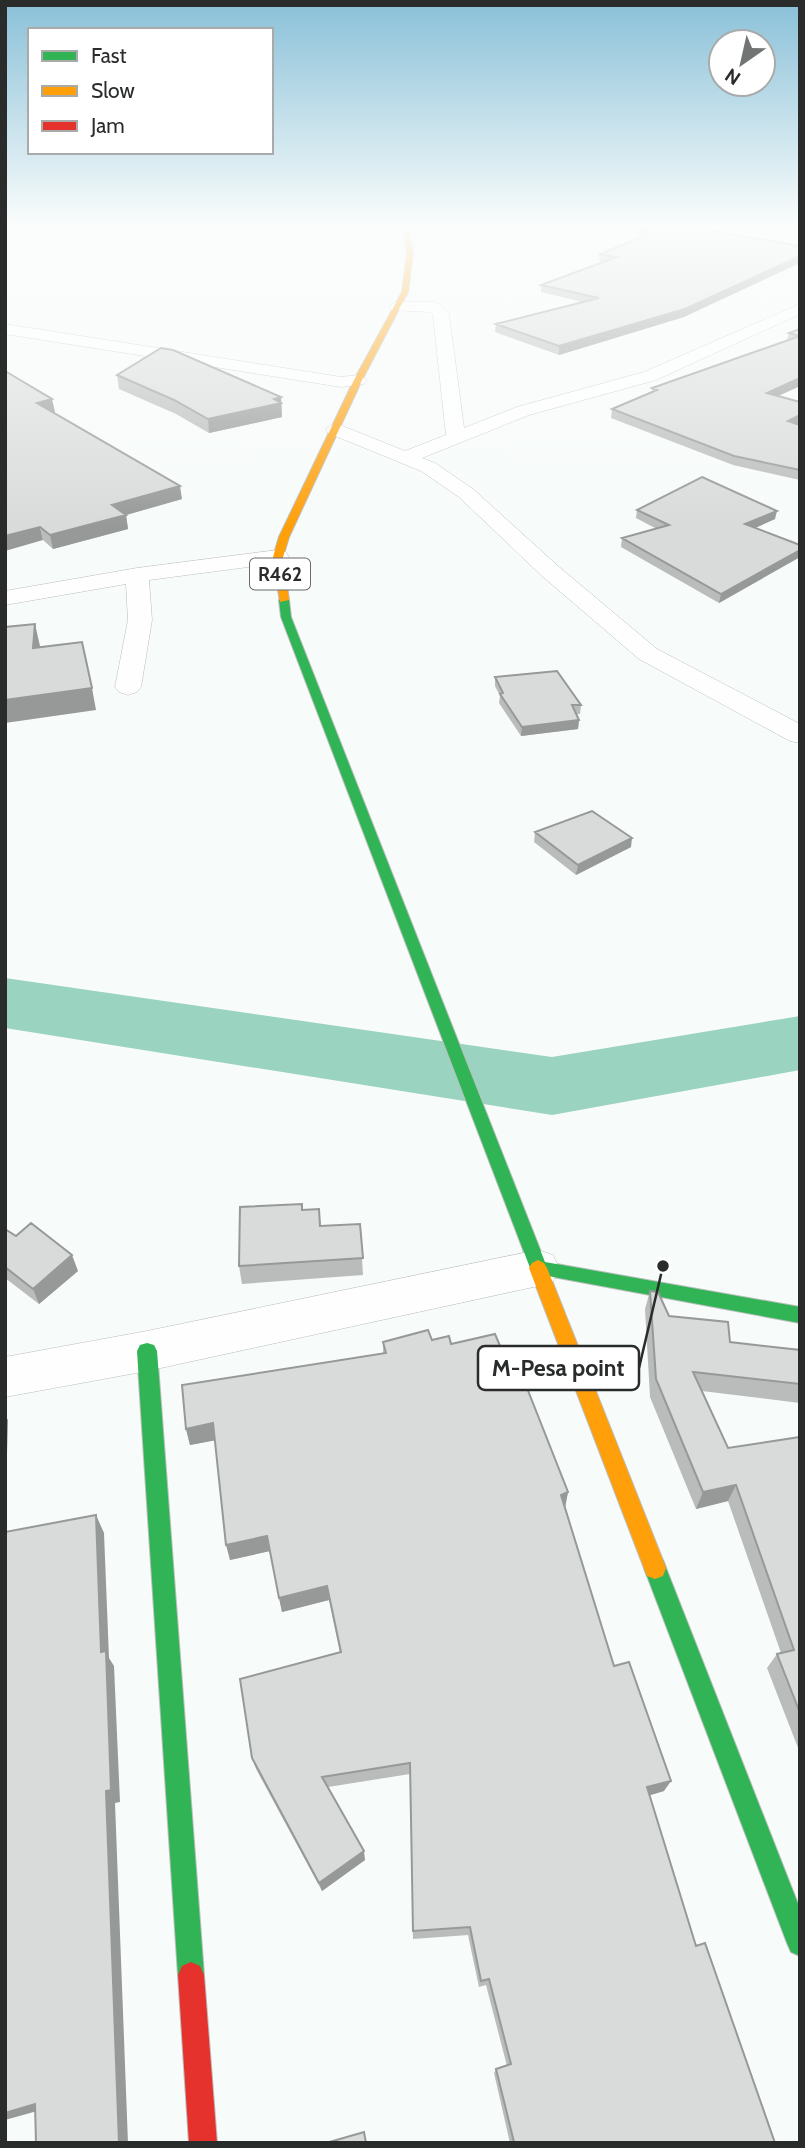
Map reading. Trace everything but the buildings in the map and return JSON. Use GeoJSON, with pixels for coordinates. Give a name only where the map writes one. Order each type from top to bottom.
{"type":"FeatureCollection","features":[{"type":"Feature","properties":{"kind":"main road","name":"R462"},"geometry":{"type":"LineString","coordinates":[[387,326],[358,380],[278,556],[286,617],[538,1268]]}},
{"type":"Feature","properties":{"kind":"main road"},"geometry":{"type":"LineString","coordinates":[[538,1268],[800,1315]]}},
{"type":"Feature","properties":{"kind":"main road"},"geometry":{"type":"LineString","coordinates":[[538,1268],[800,1943]]}},
{"type":"Feature","properties":{"kind":"main road"},"geometry":{"type":"LineString","coordinates":[[147,1351],[203,2143]]}},
{"type":"Feature","properties":{"kind":"street"},"geometry":{"type":"LineString","coordinates":[[442,326],[456,437]]}},
{"type":"Feature","properties":{"kind":"street"},"geometry":{"type":"LineString","coordinates":[[404,458],[523,411],[650,376],[760,326]]}},
{"type":"Feature","properties":{"kind":"street"},"geometry":{"type":"LineString","coordinates":[[5,330],[341,382],[358,380]]}},
{"type":"Feature","properties":{"kind":"street"},"geometry":{"type":"LineString","coordinates":[[335,429],[428,467],[466,493],[550,571],[648,654],[800,735]]}},
{"type":"Feature","properties":{"kind":"street"},"geometry":{"type":"LineString","coordinates":[[5,598],[137,575],[278,556]]}},
{"type":"Feature","properties":{"kind":"street"},"geometry":{"type":"LineString","coordinates":[[128,687],[139,620],[137,575]]}},
{"type":"Feature","properties":{"kind":"street"},"geometry":{"type":"LineString","coordinates":[[5,1377],[147,1351],[538,1268]]}},
{"type":"Feature","properties":{"kind":"waterway"},"geometry":{"type":"LineString","coordinates":[[5,1003],[552,1086],[800,1043]]}},
{"type":"Feature","properties":{"kind":"traffic: fast"},"geometry":{"type":"LineString","coordinates":[[284,600],[286,617],[538,1268],[800,1315]]}},
{"type":"Feature","properties":{"kind":"traffic: fast"},"geometry":{"type":"LineString","coordinates":[[147,1351],[191,1975]]}},
{"type":"Feature","properties":{"kind":"traffic: fast"},"geometry":{"type":"LineString","coordinates":[[655,1568],[800,1943]]}},
{"type":"Feature","properties":{"kind":"traffic: slow"},"geometry":{"type":"LineString","coordinates":[[284,600],[278,557],[284,537],[358,380],[387,326]]}},
{"type":"Feature","properties":{"kind":"traffic: slow"},"geometry":{"type":"LineString","coordinates":[[538,1268],[655,1568]]}},
{"type":"Feature","properties":{"kind":"traffic: jam"},"geometry":{"type":"LineString","coordinates":[[191,1975],[203,2143]]}},
{"type":"Feature","properties":{"kind":"place","name":"M-Pesa point"},"geometry":{"type":"Point","coordinates":[663,1266]}}]}
